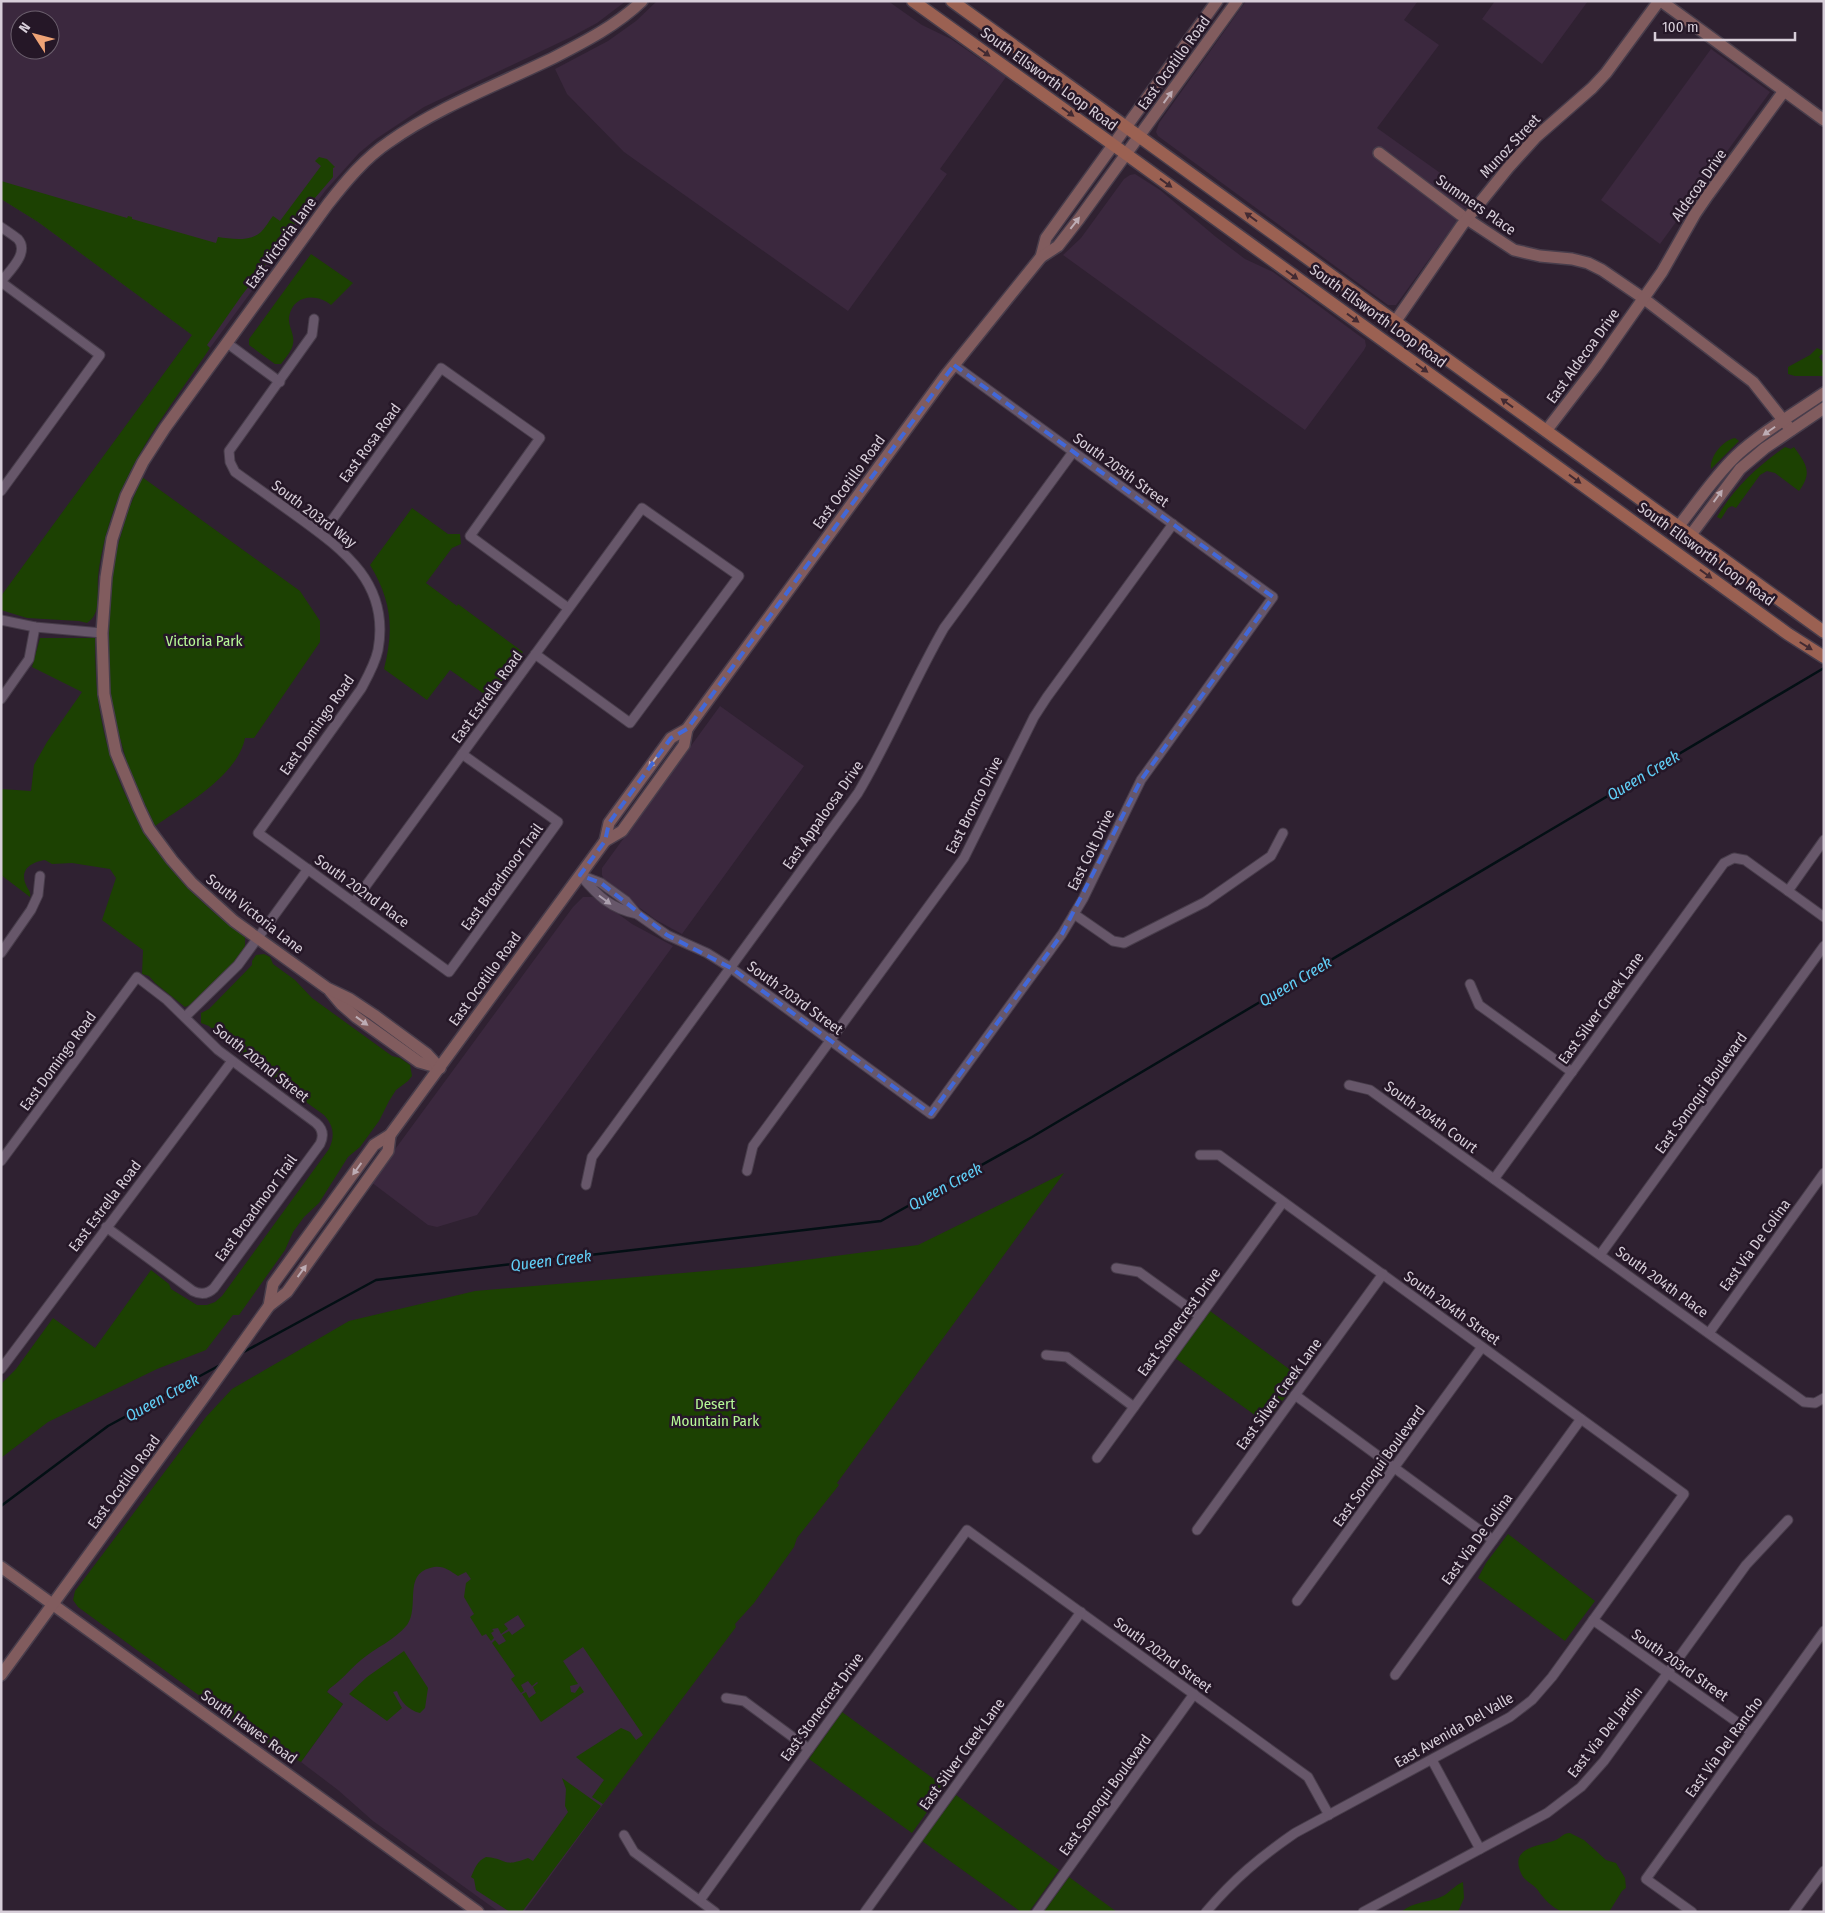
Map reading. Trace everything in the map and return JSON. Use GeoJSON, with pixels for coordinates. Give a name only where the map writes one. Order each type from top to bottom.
{"type":"FeatureCollection","features":[{"type":"Feature","properties":{"kind":"main road","name":"South Ellsworth Loop Road"},"geometry":{"type":"LineString","coordinates":[[913,1],[1788,634],[1824,657]]}},
{"type":"Feature","properties":{"kind":"main road","name":"South Ellsworth Loop Road"},"geometry":{"type":"LineString","coordinates":[[952,1],[1824,632]]}},
{"type":"Feature","properties":{"kind":"main road"},"geometry":{"type":"LineString","coordinates":[[1382,340],[1395,322]]}},
{"type":"Feature","properties":{"kind":"main road"},"geometry":{"type":"LineString","coordinates":[[1535,450],[1546,431]]}},
{"type":"Feature","properties":{"kind":"street","name":"East Victoria Lane"},"geometry":{"type":"LineString","coordinates":[[102,633],[108,559],[118,519],[126,496],[154,444],[328,204],[354,173],[378,150],[435,114],[580,44],[621,19],[642,1]]}},
{"type":"Feature","properties":{"kind":"street","name":"East Ocotillo Road"},"geometry":{"type":"LineString","coordinates":[[1041,257],[1046,238],[1217,1]]}},
{"type":"Feature","properties":{"kind":"street","name":"East Ocotillo Road"},"geometry":{"type":"LineString","coordinates":[[1,1675],[269,1306],[287,1292],[388,1151],[390,1135],[605,841],[622,831],[684,745],[687,728],[954,365],[1041,257],[1058,246],[1238,1]]}},
{"type":"Feature","properties":{"kind":"street"},"geometry":{"type":"LineString","coordinates":[[1660,1],[1824,120]]}},
{"type":"Feature","properties":{"kind":"street","name":"Munoz Street"},"geometry":{"type":"LineString","coordinates":[[1395,322],[1467,219],[1508,168],[1536,137],[1592,88],[1660,1]]}},
{"type":"Feature","properties":{"kind":"street","name":"Aldecoa Drive"},"geometry":{"type":"LineString","coordinates":[[1643,298],[1662,272],[1704,201],[1784,92]]}},
{"type":"Feature","properties":{"kind":"street","name":"Summers Place"},"geometry":{"type":"LineString","coordinates":[[1379,154],[1467,219],[1514,250],[1540,256],[1572,259],[1588,263],[1602,270],[1643,298],[1753,382],[1788,425]]}},
{"type":"Feature","properties":{"kind":"street"},"geometry":{"type":"LineString","coordinates":[[1,227],[18,239],[21,247],[19,258],[1,282],[100,355],[1,491]]}},
{"type":"Feature","properties":{"kind":"street","name":"East Aldecoa Drive"},"geometry":{"type":"LineString","coordinates":[[1546,431],[1596,366],[1643,298]]}},
{"type":"Feature","properties":{"kind":"street"},"geometry":{"type":"LineString","coordinates":[[227,343],[280,382],[312,335],[314,319]]}},
{"type":"Feature","properties":{"kind":"street","name":"South 205th Street"},"geometry":{"type":"LineString","coordinates":[[954,365],[1273,597]]}},
{"type":"Feature","properties":{"kind":"street","name":"East Rosa Road"},"geometry":{"type":"LineString","coordinates":[[322,534],[441,368],[540,438],[470,536],[568,608]]}},
{"type":"Feature","properties":{"kind":"street","name":"South 203rd Way"},"geometry":{"type":"LineString","coordinates":[[280,382],[229,451],[230,462],[236,472],[322,534],[354,561],[366,577],[374,597],[380,624]]}},
{"type":"Feature","properties":{"kind":"street"},"geometry":{"type":"LineString","coordinates":[[1690,536],[1740,469],[1824,393]]}},
{"type":"Feature","properties":{"kind":"street"},"geometry":{"type":"LineString","coordinates":[[1678,527],[1722,470],[1746,448],[1824,408]]}},
{"type":"Feature","properties":{"kind":"street","name":"East Appaloosa Drive"},"geometry":{"type":"LineString","coordinates":[[586,1185],[592,1158],[858,793],[876,763],[928,655],[944,628],[1073,452]]}},
{"type":"Feature","properties":{"kind":"street","name":"East Estrella Road"},"geometry":{"type":"LineString","coordinates":[[354,902],[534,654],[642,508],[739,576],[630,723],[534,654]]}},
{"type":"Feature","properties":{"kind":"street","name":"East Bronco Drive"},"geometry":{"type":"LineString","coordinates":[[747,1171],[753,1146],[964,858],[1034,717],[1046,697],[1173,524]]}},
{"type":"Feature","properties":{"kind":"street","name":"East Colt Drive"},"geometry":{"type":"LineString","coordinates":[[931,1114],[1074,914],[1141,780],[1273,597]]}},
{"type":"Feature","properties":{"kind":"street"},"geometry":{"type":"LineString","coordinates":[[1,620],[35,627],[102,633]]}},
{"type":"Feature","properties":{"kind":"street","name":"East Domingo Road"},"geometry":{"type":"LineString","coordinates":[[258,833],[361,688],[372,668],[378,651],[380,624]]}},
{"type":"Feature","properties":{"kind":"street"},"geometry":{"type":"LineString","coordinates":[[1,699],[29,659],[35,627]]}},
{"type":"Feature","properties":{"kind":"street","name":"South Victoria Lane"},"geometry":{"type":"LineString","coordinates":[[102,633],[104,694],[110,727],[126,779],[150,829],[172,860],[221,910],[327,988],[356,1017],[419,1062],[440,1068]]}},
{"type":"Feature","properties":{"kind":"street","name":"East Broadmoor Trail"},"geometry":{"type":"LineString","coordinates":[[449,972],[558,822],[462,754]]}},
{"type":"Feature","properties":{"kind":"street","name":"South 202nd Place"},"geometry":{"type":"LineString","coordinates":[[258,833],[449,972]]}},
{"type":"Feature","properties":{"kind":"street"},"geometry":{"type":"LineString","coordinates":[[1074,914],[1113,942],[1124,943],[1205,902],[1271,856],[1283,833]]}},
{"type":"Feature","properties":{"kind":"street"},"geometry":{"type":"LineString","coordinates":[[1824,840],[1788,891],[1824,917]]}},
{"type":"Feature","properties":{"kind":"street","name":"East Silver Creek Lane"},"geometry":{"type":"LineString","coordinates":[[1494,1179],[1724,863],[1734,858],[1745,860],[1788,891]]}},
{"type":"Feature","properties":{"kind":"street"},"geometry":{"type":"LineString","coordinates":[[185,1017],[238,964],[308,869]]}},
{"type":"Feature","properties":{"kind":"street","name":"South 203rd Street"},"geometry":{"type":"LineString","coordinates":[[580,875],[601,882],[626,901],[637,914],[667,935],[707,953],[731,968],[931,1114]]}},
{"type":"Feature","properties":{"kind":"street"},"geometry":{"type":"LineString","coordinates":[[1,953],[31,910],[38,895],[40,876]]}},
{"type":"Feature","properties":{"kind":"street","name":"East Sonoqui Boulevard"},"geometry":{"type":"LineString","coordinates":[[1600,1255],[1824,946]]}},
{"type":"Feature","properties":{"kind":"street","name":"East Domingo Road"},"geometry":{"type":"LineString","coordinates":[[1,1161],[137,977]]}},
{"type":"Feature","properties":{"kind":"street","name":"South 202nd Street"},"geometry":{"type":"LineString","coordinates":[[137,977],[167,1000],[210,1043],[316,1123],[322,1132]]}},
{"type":"Feature","properties":{"kind":"street"},"geometry":{"type":"LineString","coordinates":[[1470,984],[1479,1005],[1572,1072]]}},
{"type":"Feature","properties":{"kind":"street","name":"East Estrella Road"},"geometry":{"type":"LineString","coordinates":[[1,1369],[232,1061]]}},
{"type":"Feature","properties":{"kind":"street","name":"South 204th Court"},"geometry":{"type":"LineString","coordinates":[[1349,1086],[1370,1090],[1494,1179]]}},
{"type":"Feature","properties":{"kind":"street","name":"East Broadmoor Trail"},"geometry":{"type":"LineString","coordinates":[[106,1227],[194,1291],[204,1294],[214,1288],[308,1160],[321,1141],[322,1132]]}},
{"type":"Feature","properties":{"kind":"street","name":"South 204th Street"},"geometry":{"type":"LineString","coordinates":[[1200,1155],[1219,1155],[1684,1494]]}},
{"type":"Feature","properties":{"kind":"street","name":"East Via De Colina"},"geometry":{"type":"LineString","coordinates":[[1709,1333],[1824,1173]]}},
{"type":"Feature","properties":{"kind":"street","name":"South 204th Place"},"geometry":{"type":"LineString","coordinates":[[1494,1179],[1804,1402],[1815,1402],[1824,1398]]}},
{"type":"Feature","properties":{"kind":"street","name":"East Stonecrest Drive"},"geometry":{"type":"LineString","coordinates":[[1097,1458],[1283,1202]]}},
{"type":"Feature","properties":{"kind":"street"},"geometry":{"type":"LineString","coordinates":[[1116,1268],[1139,1272],[1200,1316]]}},
{"type":"Feature","properties":{"kind":"street","name":"East Silver Creek Lane"},"geometry":{"type":"LineString","coordinates":[[1197,1530],[1382,1274]]}},
{"type":"Feature","properties":{"kind":"street","name":"East Sonoqui Boulevard"},"geometry":{"type":"LineString","coordinates":[[1298,1601],[1482,1347]]}},
{"type":"Feature","properties":{"kind":"street"},"geometry":{"type":"LineString","coordinates":[[1046,1356],[1067,1357],[1134,1407]]}},
{"type":"Feature","properties":{"kind":"street"},"geometry":{"type":"LineString","coordinates":[[1295,1395],[1493,1540]]}},
{"type":"Feature","properties":{"kind":"street","name":"East Via De Colina"},"geometry":{"type":"LineString","coordinates":[[1395,1675],[1581,1419]]}},
{"type":"Feature","properties":{"kind":"street","name":"East Avenida Del Valle"},"geometry":{"type":"LineString","coordinates":[[1206,1912],[1228,1886],[1264,1854],[1295,1833],[1510,1718],[1532,1700],[1552,1677],[1684,1494]]}},
{"type":"Feature","properties":{"kind":"street","name":"East Via Del Jardin"},"geometry":{"type":"LineString","coordinates":[[1363,1912],[1546,1813],[1581,1788],[1604,1761],[1746,1565],[1788,1520]]}},
{"type":"Feature","properties":{"kind":"street","name":"South 202nd Street"},"geometry":{"type":"LineString","coordinates":[[967,1530],[1308,1777],[1329,1815]]}},
{"type":"Feature","properties":{"kind":"street","name":"East Stonecrest Drive"},"geometry":{"type":"LineString","coordinates":[[700,1900],[967,1530]]}},
{"type":"Feature","properties":{"kind":"street","name":"South Hawes Road"},"geometry":{"type":"LineString","coordinates":[[1,1567],[478,1912]]}},
{"type":"Feature","properties":{"kind":"street","name":"East Silver Creek Lane"},"geometry":{"type":"LineString","coordinates":[[865,1912],[1081,1612]]}},
{"type":"Feature","properties":{"kind":"street","name":"South 203rd Street"},"geometry":{"type":"LineString","coordinates":[[1593,1620],[1751,1732]]}},
{"type":"Feature","properties":{"kind":"street","name":"East Via Del Rancho"},"geometry":{"type":"LineString","coordinates":[[1692,1912],[1646,1879],[1824,1631]]}},
{"type":"Feature","properties":{"kind":"street","name":"East Sonoqui Boulevard"},"geometry":{"type":"LineString","coordinates":[[1037,1912],[1194,1694]]}},
{"type":"Feature","properties":{"kind":"street"},"geometry":{"type":"LineString","coordinates":[[726,1698],[744,1701],[809,1749]]}},
{"type":"Feature","properties":{"kind":"street"},"geometry":{"type":"LineString","coordinates":[[1432,1760],[1480,1849]]}},
{"type":"Feature","properties":{"kind":"street"},"geometry":{"type":"LineString","coordinates":[[624,1835],[634,1852],[715,1912]]}},
{"type":"Feature","properties":{"kind":"street"},"geometry":{"type":"LineString","coordinates":[[1794,1912],[1824,1871]]}},
{"type":"Feature","properties":{"kind":"highlighted area"},"geometry":{"type":"Polygon","coordinates":[[[954,365],[1273,597],[1141,780],[1062,934],[931,1114],[731,968],[667,935],[601,883],[580,875],[605,841],[609,823],[671,738],[687,729],[954,365]]]}},
{"type":"Feature","properties":{"kind":"shaded area"},"geometry":{"type":"Polygon","coordinates":[[[1,1],[626,1],[597,23],[571,37],[424,107],[376,139],[359,153],[325,191],[210,348],[38,222],[1,199],[1,1]]]}},
{"type":"Feature","properties":{"kind":"shaded area"},"geometry":{"type":"Polygon","coordinates":[[[657,1],[888,1],[922,25],[951,39],[1006,77],[940,169],[947,174],[848,311],[624,152],[567,94],[555,69],[608,41],[636,21],[657,1]]]}},
{"type":"Feature","properties":{"kind":"shaded area"},"geometry":{"type":"Polygon","coordinates":[[[1246,1],[1418,1],[1404,20],[1439,45],[1377,128],[1474,197],[1396,305],[1388,305],[1158,136],[1156,132],[1159,123],[1246,1]]]}},
{"type":"Feature","properties":{"kind":"shaded area"},"geometry":{"type":"Polygon","coordinates":[[[1495,1],[1588,1],[1542,64],[1482,19],[1495,1]]]}},
{"type":"Feature","properties":{"kind":"shaded area"},"geometry":{"type":"Polygon","coordinates":[[[1711,49],[1770,92],[1660,244],[1601,200],[1711,49]]]}},
{"type":"Feature","properties":{"kind":"shaded area"},"geometry":{"type":"Polygon","coordinates":[[[1135,174],[1160,190],[1245,259],[1273,272],[1365,340],[1366,346],[1364,350],[1305,430],[1063,255],[1081,238],[1124,179],[1135,174]]]}},
{"type":"Feature","properties":{"kind":"shaded area"},"geometry":{"type":"Polygon","coordinates":[[[720,706],[804,766],[682,934],[656,920],[605,882],[602,868],[720,706]]]}},
{"type":"Feature","properties":{"kind":"shaded area"},"geometry":{"type":"Polygon","coordinates":[[[583,897],[598,899],[632,924],[673,946],[477,1215],[437,1227],[428,1225],[371,1182],[573,907],[583,897]]]}},
{"type":"Feature","properties":{"kind":"shaded area"},"geometry":{"type":"Polygon","coordinates":[[[521,1427],[694,1680],[524,1912],[499,1912],[373,1821],[338,1790],[301,1762],[343,1704],[327,1692],[521,1427]]]}},
{"type":"Feature","properties":{"kind":"green space"},"geometry":{"type":"Polygon","coordinates":[[[319,157],[327,159],[335,167],[333,168],[333,177],[302,213],[207,345],[210,348],[154,430],[130,472],[111,518],[105,540],[98,577],[97,607],[93,617],[87,623],[27,618],[1,610],[1,596],[192,335],[38,222],[1,199],[1,181],[127,218],[128,216],[132,217],[132,219],[216,243],[218,237],[246,239],[257,235],[273,216],[280,221],[321,166],[315,161],[319,157]]]}},
{"type":"Feature","properties":{"kind":"green space"},"geometry":{"type":"Polygon","coordinates":[[[311,254],[353,283],[331,305],[313,297],[300,300],[295,304],[291,309],[289,317],[293,337],[292,347],[281,364],[275,364],[249,345],[249,339],[311,254]]]}},
{"type":"Feature","properties":{"kind":"green space"},"geometry":{"type":"Polygon","coordinates":[[[1817,348],[1824,351],[1824,355],[1822,354],[1819,357],[1824,364],[1824,376],[1795,376],[1788,374],[1788,367],[1810,355],[1817,348]]]}},
{"type":"Feature","properties":{"kind":"green space"},"geometry":{"type":"Polygon","coordinates":[[[1735,438],[1739,441],[1711,469],[1712,459],[1718,450],[1730,439],[1735,438]]]}},
{"type":"Feature","properties":{"kind":"green space"},"geometry":{"type":"Polygon","coordinates":[[[1785,447],[1791,449],[1794,447],[1805,463],[1806,478],[1799,491],[1775,473],[1767,471],[1760,475],[1736,508],[1732,506],[1728,508],[1721,519],[1717,517],[1747,479],[1785,447]]]}},
{"type":"Feature","properties":{"kind":"green space","name":"Victoria Park"},"geometry":{"type":"Polygon","coordinates":[[[142,477],[300,591],[320,621],[320,642],[254,738],[245,738],[240,752],[232,765],[221,777],[194,799],[155,826],[129,770],[109,699],[109,605],[113,562],[128,511],[142,477]]]}},
{"type":"Feature","properties":{"kind":"green space"},"geometry":{"type":"Polygon","coordinates":[[[412,508],[448,534],[460,534],[461,544],[452,548],[426,583],[523,652],[490,698],[450,670],[427,700],[384,669],[389,641],[389,616],[383,591],[370,565],[412,508]]]}},
{"type":"Feature","properties":{"kind":"green space"},"geometry":{"type":"Polygon","coordinates":[[[40,638],[95,638],[96,678],[101,718],[109,751],[120,782],[134,812],[151,841],[171,868],[218,916],[245,936],[245,946],[234,962],[190,1005],[185,1007],[149,976],[142,974],[143,950],[102,920],[116,878],[110,869],[72,863],[52,864],[45,860],[36,862],[28,867],[24,875],[30,897],[1,875],[1,789],[31,791],[34,765],[47,742],[82,692],[32,667],[40,638]]]}},
{"type":"Feature","properties":{"kind":"green space"},"geometry":{"type":"Polygon","coordinates":[[[264,954],[270,957],[273,964],[295,980],[312,998],[392,1056],[400,1058],[410,1065],[412,1076],[396,1090],[379,1121],[360,1147],[348,1157],[319,1203],[304,1217],[293,1232],[285,1250],[239,1315],[233,1315],[206,1350],[157,1369],[48,1422],[1,1458],[1,1384],[16,1369],[53,1318],[95,1348],[151,1270],[169,1284],[171,1289],[197,1305],[207,1305],[215,1302],[222,1296],[329,1149],[332,1131],[330,1123],[324,1115],[235,1051],[209,1026],[201,1023],[201,1013],[209,1009],[252,965],[256,955],[264,954]]]}},
{"type":"Feature","properties":{"kind":"green space","name":"Desert Mountain Park"},"geometry":{"type":"Polygon","coordinates":[[[1064,1173],[837,1483],[839,1485],[797,1538],[794,1547],[754,1603],[735,1624],[736,1627],[603,1804],[592,1797],[604,1780],[576,1757],[621,1728],[630,1732],[636,1740],[643,1735],[583,1647],[563,1661],[578,1684],[570,1686],[571,1692],[575,1693],[580,1686],[584,1692],[541,1722],[522,1694],[526,1692],[529,1698],[536,1693],[533,1687],[538,1683],[532,1686],[528,1681],[521,1685],[524,1691],[521,1693],[511,1679],[515,1676],[492,1643],[495,1640],[499,1645],[506,1641],[502,1635],[509,1631],[512,1635],[525,1626],[518,1615],[504,1624],[508,1629],[501,1634],[498,1628],[492,1629],[494,1631],[491,1633],[494,1638],[491,1641],[486,1634],[482,1636],[470,1617],[474,1614],[464,1597],[466,1583],[471,1579],[466,1572],[458,1576],[445,1568],[434,1567],[422,1572],[417,1577],[414,1584],[411,1618],[407,1625],[397,1635],[361,1660],[329,1689],[327,1692],[343,1704],[301,1762],[267,1745],[78,1607],[73,1600],[75,1591],[206,1417],[232,1389],[349,1321],[475,1291],[752,1267],[918,1245],[1064,1173]]]}},
{"type":"Feature","properties":{"kind":"green space"},"geometry":{"type":"Polygon","coordinates":[[[1210,1311],[1300,1377],[1266,1423],[1175,1358],[1210,1311]]]}},
{"type":"Feature","properties":{"kind":"green space"},"geometry":{"type":"Polygon","coordinates":[[[1508,1534],[1595,1601],[1565,1641],[1478,1578],[1486,1563],[1508,1534]]]}},
{"type":"Feature","properties":{"kind":"green space"},"geometry":{"type":"Polygon","coordinates":[[[404,1651],[428,1688],[425,1708],[420,1713],[412,1710],[403,1702],[397,1691],[393,1692],[402,1708],[387,1721],[349,1694],[367,1677],[404,1651]]]}},
{"type":"Feature","properties":{"kind":"green space"},"geometry":{"type":"Polygon","coordinates":[[[842,1712],[945,1787],[912,1833],[809,1759],[842,1712]]]}},
{"type":"Feature","properties":{"kind":"green space"},"geometry":{"type":"Polygon","coordinates":[[[562,1778],[601,1806],[522,1912],[510,1912],[476,1890],[474,1879],[471,1877],[478,1863],[486,1857],[509,1863],[528,1858],[533,1861],[568,1812],[565,1806],[566,1789],[562,1778]]]}},
{"type":"Feature","properties":{"kind":"green space"},"geometry":{"type":"Polygon","coordinates":[[[956,1795],[1059,1870],[1029,1912],[1021,1912],[922,1841],[956,1795]]]}},
{"type":"Feature","properties":{"kind":"green space"},"geometry":{"type":"Polygon","coordinates":[[[1570,1833],[1584,1840],[1606,1860],[1616,1863],[1625,1878],[1626,1888],[1622,1891],[1609,1912],[1563,1912],[1548,1902],[1522,1876],[1518,1864],[1519,1857],[1523,1852],[1570,1833]]]}},
{"type":"Feature","properties":{"kind":"green space"},"geometry":{"type":"Polygon","coordinates":[[[1069,1877],[1117,1912],[1044,1912],[1069,1877]]]}},
{"type":"Feature","properties":{"kind":"green space"},"geometry":{"type":"Polygon","coordinates":[[[1463,1882],[1464,1898],[1458,1912],[1401,1912],[1416,1904],[1443,1896],[1463,1882]]]}},
{"type":"Feature","properties":{"kind":"waterway","name":"Queen Creek"},"geometry":{"type":"LineString","coordinates":[[240,1354],[376,1280],[881,1221],[1032,1137],[1824,668]]}},
{"type":"Feature","properties":{"kind":"waterway","name":"Queen Creek"},"geometry":{"type":"LineString","coordinates":[[1,1506],[108,1426],[222,1364]]}}]}
